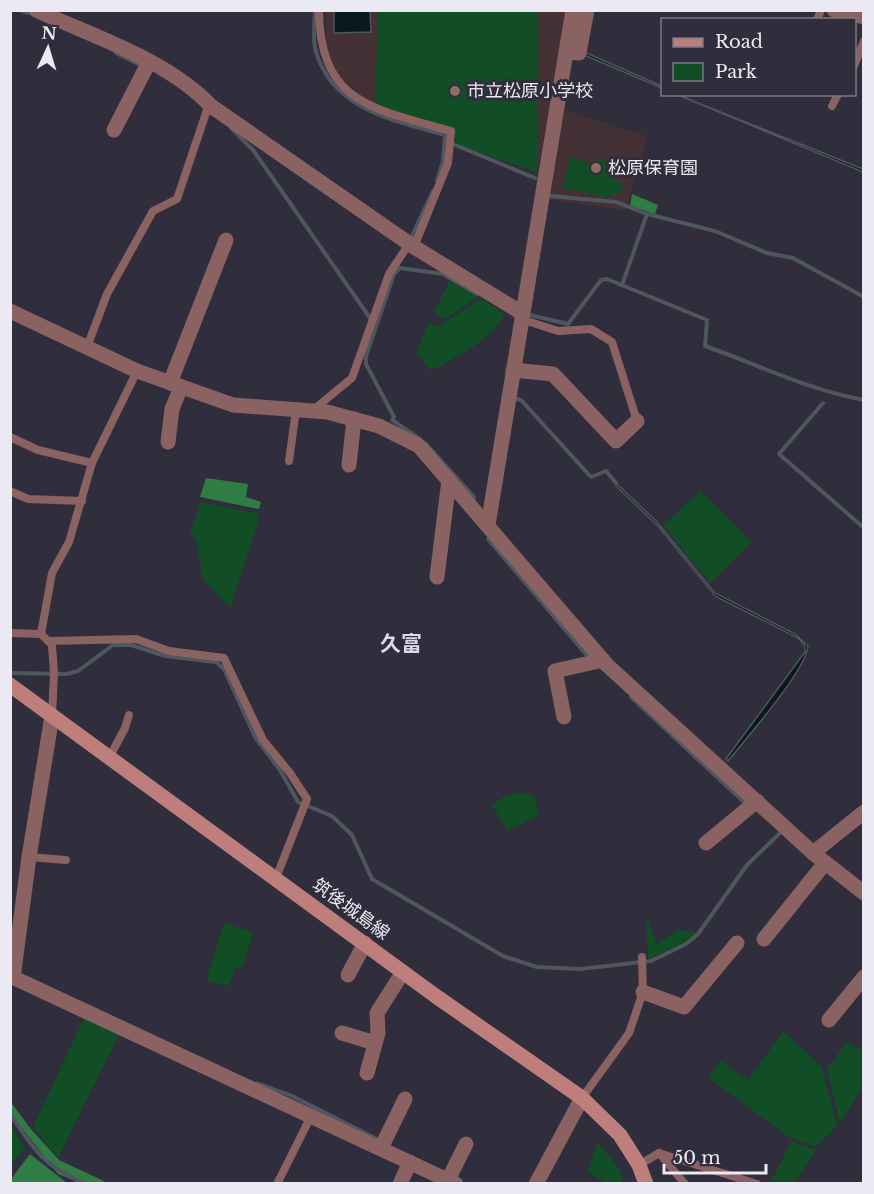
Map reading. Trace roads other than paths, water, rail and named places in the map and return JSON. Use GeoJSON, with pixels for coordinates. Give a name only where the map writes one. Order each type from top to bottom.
{"type":"FeatureCollection","features":[{"type":"Feature","properties":{"kind":"street"},"geometry":{"type":"LineString","coordinates":[[36,10],[149,62],[195,91],[209,104],[412,245],[522,316]]}},
{"type":"Feature","properties":{"kind":"street"},"geometry":{"type":"LineString","coordinates":[[488,525],[573,10]]}},
{"type":"Feature","properties":{"kind":"street"},"geometry":{"type":"LineString","coordinates":[[566,52],[579,53],[587,10]]}},
{"type":"Feature","properties":{"kind":"street"},"geometry":{"type":"LineString","coordinates":[[834,10],[860,15]]}},
{"type":"Feature","properties":{"kind":"street"},"geometry":{"type":"LineString","coordinates":[[114,130],[149,62]]}},
{"type":"Feature","properties":{"kind":"street"},"geometry":{"type":"LineString","coordinates":[[168,442],[175,385],[226,240]]}},
{"type":"Feature","properties":{"kind":"street"},"geometry":{"type":"LineString","coordinates":[[10,311],[137,371],[233,405],[304,410],[354,419],[379,426],[419,446],[603,660],[819,858],[864,893]]}},
{"type":"Feature","properties":{"kind":"street"},"geometry":{"type":"LineString","coordinates":[[513,370],[553,374],[616,441],[637,421]]}},
{"type":"Feature","properties":{"kind":"street"},"geometry":{"type":"LineString","coordinates":[[350,465],[354,419]]}},
{"type":"Feature","properties":{"kind":"street"},"geometry":{"type":"LineString","coordinates":[[437,577],[449,480]]}},
{"type":"Feature","properties":{"kind":"street"},"geometry":{"type":"LineString","coordinates":[[564,717],[555,671],[603,660]]}},
{"type":"Feature","properties":{"kind":"street","name":"筑後城島線"},"geometry":{"type":"LineString","coordinates":[[10,685],[403,972],[582,1098],[620,1135],[639,1165],[646,1184]]}},
{"type":"Feature","properties":{"kind":"street"},"geometry":{"type":"LineString","coordinates":[[52,716],[12,977],[452,1182],[466,1144]]}},
{"type":"Feature","properties":{"kind":"street"},"geometry":{"type":"LineString","coordinates":[[706,843],[757,801]]}},
{"type":"Feature","properties":{"kind":"street"},"geometry":{"type":"LineString","coordinates":[[764,939],[819,858],[864,812]]}},
{"type":"Feature","properties":{"kind":"street"},"geometry":{"type":"LineString","coordinates":[[348,975],[365,943]]}},
{"type":"Feature","properties":{"kind":"street"},"geometry":{"type":"LineString","coordinates":[[643,992],[684,1008],[738,943]]}},
{"type":"Feature","properties":{"kind":"street"},"geometry":{"type":"LineString","coordinates":[[367,1073],[378,1033],[377,1013],[403,972]]}},
{"type":"Feature","properties":{"kind":"street"},"geometry":{"type":"LineString","coordinates":[[829,1020],[858,995],[864,977]]}},
{"type":"Feature","properties":{"kind":"street"},"geometry":{"type":"LineString","coordinates":[[342,1032],[375,1043]]}},
{"type":"Feature","properties":{"kind":"street"},"geometry":{"type":"LineString","coordinates":[[536,1184],[582,1098]]}},
{"type":"Feature","properties":{"kind":"street"},"geometry":{"type":"LineString","coordinates":[[381,1148],[405,1099]]}},
{"type":"Feature","properties":{"kind":"street"},"geometry":{"type":"LineString","coordinates":[[400,1184],[410,1162]]}},
{"type":"Feature","properties":{"kind":"lane"},"geometry":{"type":"LineString","coordinates":[[289,461],[304,410],[352,378],[389,274],[412,245],[448,163],[451,132],[371,108],[334,79],[321,50],[319,10]]}},
{"type":"Feature","properties":{"kind":"lane"},"geometry":{"type":"LineString","coordinates":[[856,63],[864,41]]}},
{"type":"Feature","properties":{"kind":"lane"},"geometry":{"type":"LineString","coordinates":[[832,106],[837,96]]}},
{"type":"Feature","properties":{"kind":"lane"},"geometry":{"type":"LineString","coordinates":[[87,347],[107,294],[153,211],[177,199],[209,104]]}},
{"type":"Feature","properties":{"kind":"lane"},"geometry":{"type":"LineString","coordinates":[[522,316],[558,331],[591,329],[612,342],[637,421]]}},
{"type":"Feature","properties":{"kind":"lane"},"geometry":{"type":"LineString","coordinates":[[41,634],[52,573],[69,542],[92,463],[137,371]]}},
{"type":"Feature","properties":{"kind":"lane"},"geometry":{"type":"LineString","coordinates":[[10,437],[38,450],[92,463]]}},
{"type":"Feature","properties":{"kind":"lane"},"geometry":{"type":"LineString","coordinates":[[10,491],[28,499],[82,501]]}},
{"type":"Feature","properties":{"kind":"lane"},"geometry":{"type":"LineString","coordinates":[[10,633],[41,634],[52,645],[54,674],[52,716]]}},
{"type":"Feature","properties":{"kind":"lane"},"geometry":{"type":"LineString","coordinates":[[48,641],[136,639],[169,651],[224,658],[262,740],[290,773],[307,799],[276,878]]}},
{"type":"Feature","properties":{"kind":"lane"},"geometry":{"type":"LineString","coordinates":[[110,758],[129,715]]}},
{"type":"Feature","properties":{"kind":"lane"},"geometry":{"type":"LineString","coordinates":[[29,857],[66,860]]}},
{"type":"Feature","properties":{"kind":"lane"},"geometry":{"type":"LineString","coordinates":[[582,1098],[629,1033],[643,992],[642,957]]}},
{"type":"Feature","properties":{"kind":"lane"},"geometry":{"type":"LineString","coordinates":[[277,1184],[311,1116]]}},
{"type":"Feature","properties":{"kind":"lane"},"geometry":{"type":"LineString","coordinates":[[659,1153],[685,1184]]}},
{"type":"Feature","properties":{"kind":"lane"},"geometry":{"type":"LineString","coordinates":[[639,1165],[659,1153],[757,1184]]}},
{"type":"Feature","properties":{"kind":"waterway"},"geometry":{"type":"LineString","coordinates":[[315,10],[316,52],[325,72],[337,88],[368,110],[445,135],[443,161],[437,181]]}},
{"type":"Feature","properties":{"kind":"waterway"},"geometry":{"type":"LineString","coordinates":[[22,11],[34,14]]}},
{"type":"Feature","properties":{"kind":"waterway"},"geometry":{"type":"LineString","coordinates":[[116,53],[142,66]]}},
{"type":"Feature","properties":{"kind":"waterway"},"geometry":{"type":"LineString","coordinates":[[231,128],[253,150],[370,318]]}},
{"type":"Feature","properties":{"kind":"waterway"},"geometry":{"type":"LineString","coordinates":[[455,145],[535,178]]}},
{"type":"Feature","properties":{"kind":"waterway"},"geometry":{"type":"LineString","coordinates":[[412,236],[433,191]]}},
{"type":"Feature","properties":{"kind":"waterway"},"geometry":{"type":"LineString","coordinates":[[551,196],[616,202],[647,214],[715,231],[767,253],[793,258],[864,297]]}},
{"type":"Feature","properties":{"kind":"waterway"},"geometry":{"type":"LineString","coordinates":[[622,285],[647,214]]}},
{"type":"Feature","properties":{"kind":"waterway"},"geometry":{"type":"LineString","coordinates":[[420,439],[392,420],[394,417],[366,364],[366,356],[394,274],[400,268],[443,274],[477,294]]}},
{"type":"Feature","properties":{"kind":"waterway"},"geometry":{"type":"LineString","coordinates":[[526,314],[568,324],[601,280],[607,279],[707,320],[705,346],[803,384],[864,400]]}},
{"type":"Feature","properties":{"kind":"waterway"},"geometry":{"type":"LineString","coordinates":[[517,399],[521,400],[591,477],[606,471],[616,483]]}},
{"type":"Feature","properties":{"kind":"waterway"},"geometry":{"type":"LineString","coordinates":[[823,403],[779,454],[864,528]]}},
{"type":"Feature","properties":{"kind":"waterway"},"geometry":{"type":"LineString","coordinates":[[426,444],[474,497]]}},
{"type":"Feature","properties":{"kind":"waterway"},"geometry":{"type":"LineString","coordinates":[[488,539],[590,659]]}},
{"type":"Feature","properties":{"kind":"waterway"},"geometry":{"type":"LineString","coordinates":[[10,673],[67,674],[78,671],[113,645],[131,645],[165,656],[216,662],[224,669],[255,737],[280,770],[298,802],[332,816],[352,835],[372,879],[503,956],[537,967],[580,969],[651,961],[686,944],[698,934],[747,865],[779,834]]}},
{"type":"Feature","properties":{"kind":"waterway"},"geometry":{"type":"LineString","coordinates":[[631,697],[745,803]]}},
{"type":"Feature","properties":{"kind":"waterway"},"geometry":{"type":"LineString","coordinates":[[257,1083],[292,1096],[381,1141]]}},
{"type":"Feature","properties":{"kind":"waterway"},"geometry":{"type":"LineString","coordinates":[[10,1114],[41,1156],[59,1170],[85,1184]]}},
{"type":"Feature","properties":{"kind":"place","name":"市立松原小学校"},"geometry":{"type":"Point","coordinates":[455,91]}},
{"type":"Feature","properties":{"kind":"place","name":"松原保育園"},"geometry":{"type":"Point","coordinates":[596,168]}},
{"type":"Feature","properties":{"kind":"district","name":"久富"},"geometry":{"type":"Point","coordinates":[401,644]}}]}
